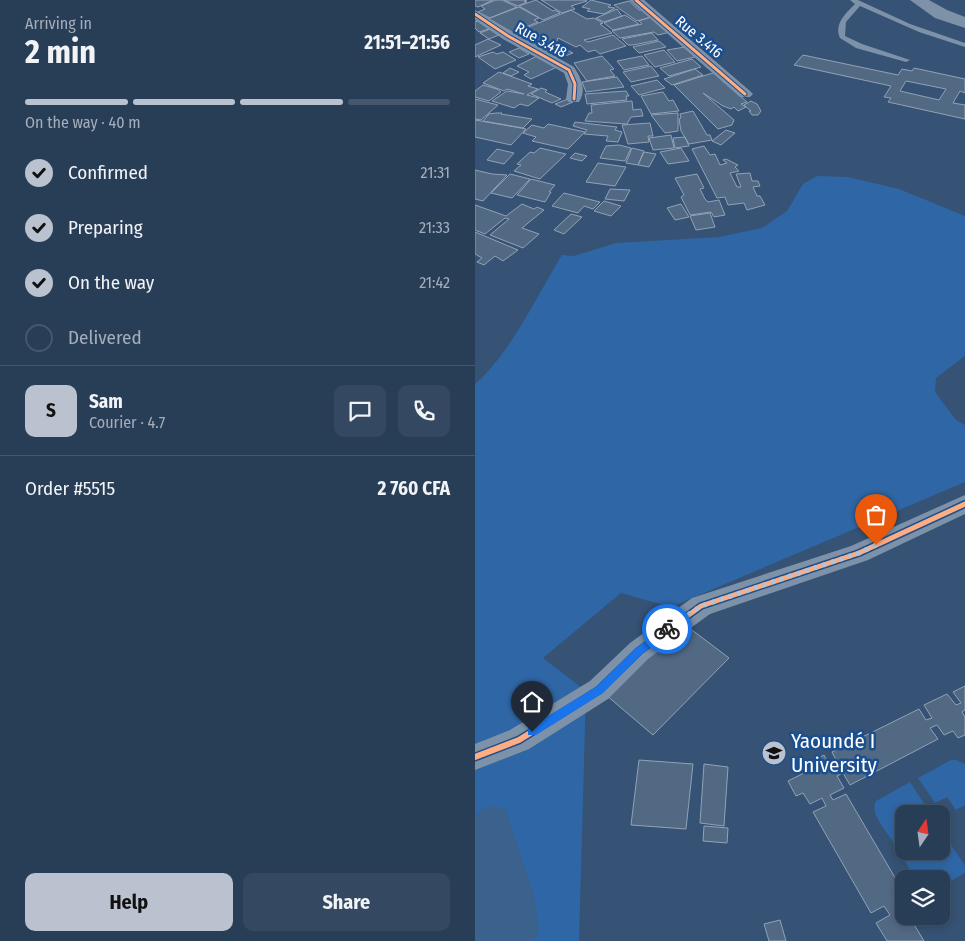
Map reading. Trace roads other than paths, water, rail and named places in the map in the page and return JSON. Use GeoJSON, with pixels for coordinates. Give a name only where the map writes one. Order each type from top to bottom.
{"type":"FeatureCollection","features":[{"type":"Feature","properties":{"kind":"street","name":"Rue 3.416"},"geometry":{"type":"LineString","coordinates":[[636,0],[745,94]]}},
{"type":"Feature","properties":{"kind":"street"},"geometry":{"type":"LineString","coordinates":[[918,0],[941,14],[965,24]]}},
{"type":"Feature","properties":{"kind":"street","name":"Rue 3.418"},"geometry":{"type":"LineString","coordinates":[[475,14],[508,36],[569,70],[575,78],[576,89],[574,98]]}},
{"type":"Feature","properties":{"kind":"street"},"geometry":{"type":"LineString","coordinates":[[475,756],[519,740],[599,690],[639,651],[701,606],[859,553],[965,504]]}},
{"type":"Feature","properties":{"kind":"lane"},"geometry":{"type":"LineString","coordinates":[[906,60],[859,46],[842,37],[840,31],[843,21],[856,2],[885,17],[928,34],[965,45]]}},
{"type":"Feature","properties":{"kind":"place","name":"Yaoundé I University"},"geometry":{"type":"Point","coordinates":[774,753]}}]}
